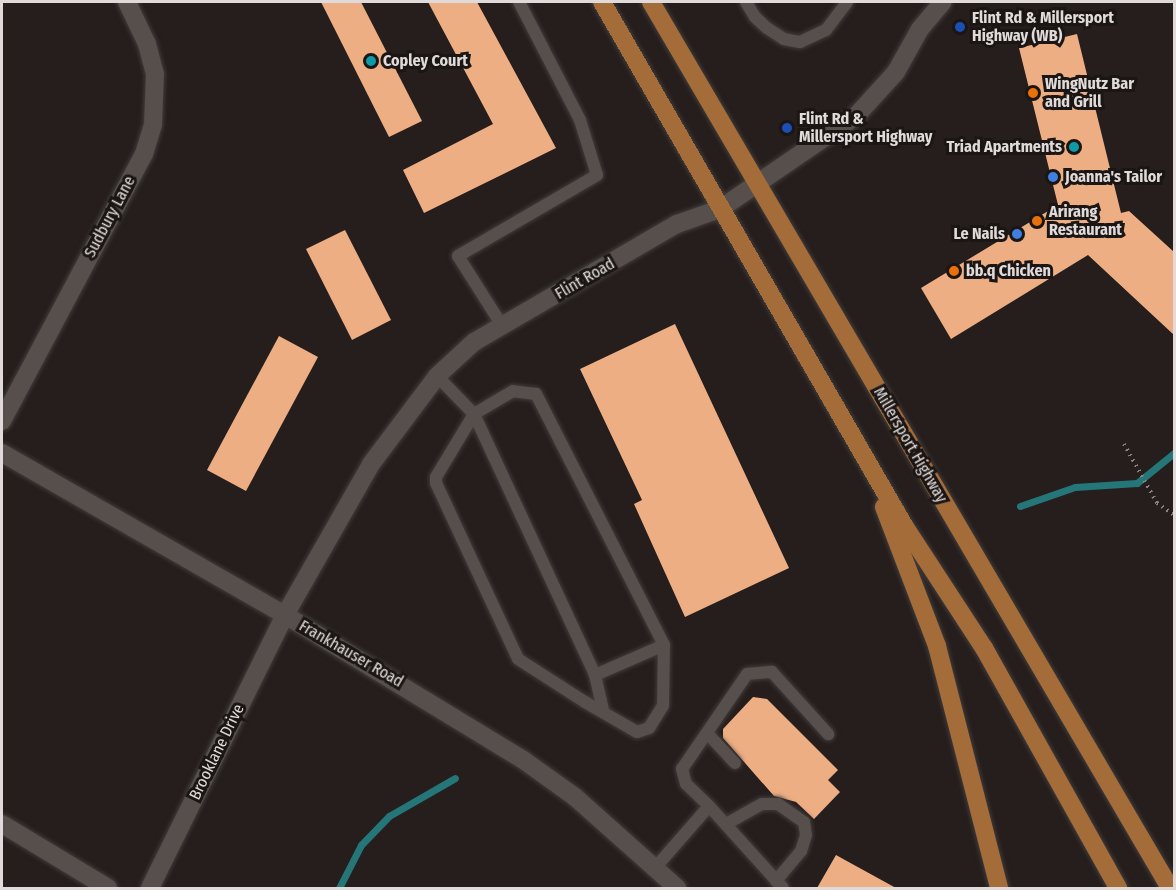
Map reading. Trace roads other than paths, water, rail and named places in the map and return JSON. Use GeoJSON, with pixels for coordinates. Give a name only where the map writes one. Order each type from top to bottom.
{"type":"FeatureCollection","features":[{"type":"Feature","properties":{"kind":"main road"},"geometry":{"type":"LineString","coordinates":[[602,2],[905,527],[984,648],[1118,888]]}},
{"type":"Feature","properties":{"kind":"main road","name":"Millersport Highway"},"geometry":{"type":"LineString","coordinates":[[651,2],[1170,888]]}},
{"type":"Feature","properties":{"kind":"main road"},"geometry":{"type":"LineString","coordinates":[[869,462],[937,646],[999,888]]}},
{"type":"Feature","properties":{"kind":"street","name":"Sudbury Lane"},"geometry":{"type":"LineString","coordinates":[[2,421],[144,154],[153,125],[155,74],[147,44],[128,2]]}},
{"type":"Feature","properties":{"kind":"street","name":"Flint Road"},"geometry":{"type":"LineString","coordinates":[[285,615],[371,464],[437,376],[474,342],[677,224],[720,209],[864,108],[896,72],[920,29],[943,2]]}},
{"type":"Feature","properties":{"kind":"street","name":"Frankhauser Road"},"geometry":{"type":"LineString","coordinates":[[2,453],[285,615],[522,759],[574,797],[677,888]]}},
{"type":"Feature","properties":{"kind":"street","name":"Brooklane Drive"},"geometry":{"type":"LineString","coordinates":[[150,888],[285,615]]}},
{"type":"Feature","properties":{"kind":"street"},"geometry":{"type":"LineString","coordinates":[[2,824],[108,888]]}},
{"type":"Feature","properties":{"kind":"lane"},"geometry":{"type":"LineString","coordinates":[[503,327],[458,256],[597,175],[580,120],[519,2]]}},
{"type":"Feature","properties":{"kind":"lane"},"geometry":{"type":"LineString","coordinates":[[746,2],[754,17],[767,28],[784,39],[800,42],[826,30],[847,2]]}},
{"type":"Feature","properties":{"kind":"lane"},"geometry":{"type":"LineString","coordinates":[[437,376],[474,414],[595,675],[604,713]]}},
{"type":"Feature","properties":{"kind":"lane"},"geometry":{"type":"LineString","coordinates":[[513,391],[536,394],[663,645],[663,706],[649,728],[637,732],[518,660],[436,483],[436,477],[474,414],[513,391]]}},
{"type":"Feature","properties":{"kind":"lane"},"geometry":{"type":"LineString","coordinates":[[595,675],[663,645]]}},
{"type":"Feature","properties":{"kind":"lane"},"geometry":{"type":"LineString","coordinates":[[726,824],[762,804],[778,804],[804,822],[806,835],[801,850],[780,885],[710,806],[686,784],[682,769],[747,674],[772,672],[828,734]]}},
{"type":"Feature","properties":{"kind":"lane"},"geometry":{"type":"LineString","coordinates":[[707,734],[735,763]]}},
{"type":"Feature","properties":{"kind":"lane"},"geometry":{"type":"LineString","coordinates":[[656,868],[710,806]]}},
{"type":"Feature","properties":{"kind":"waterway"},"geometry":{"type":"LineString","coordinates":[[1020,506],[1075,487],[1137,483],[1174,453]]}},
{"type":"Feature","properties":{"kind":"waterway"},"geometry":{"type":"LineString","coordinates":[[339,888],[361,845],[389,816],[455,778]]}},
{"type":"Feature","properties":{"kind":"place","name":"Flint Rd & Millersport Highway (WB)"},"geometry":{"type":"Point","coordinates":[960,27]}},
{"type":"Feature","properties":{"kind":"place","name":"Copley Court"},"geometry":{"type":"Point","coordinates":[371,61]}},
{"type":"Feature","properties":{"kind":"place","name":"WingNutz Bar and Grill"},"geometry":{"type":"Point","coordinates":[1033,93]}},
{"type":"Feature","properties":{"kind":"place","name":"Flint Rd & Millersport Highway"},"geometry":{"type":"Point","coordinates":[787,128]}},
{"type":"Feature","properties":{"kind":"place","name":"Triad Apartments"},"geometry":{"type":"Point","coordinates":[1074,147]}},
{"type":"Feature","properties":{"kind":"place","name":"Joanna's Tailor"},"geometry":{"type":"Point","coordinates":[1053,177]}},
{"type":"Feature","properties":{"kind":"place","name":"Arirang Restaurant"},"geometry":{"type":"Point","coordinates":[1037,221]}},
{"type":"Feature","properties":{"kind":"place","name":"Le Nails"},"geometry":{"type":"Point","coordinates":[1017,234]}},
{"type":"Feature","properties":{"kind":"place","name":"bb.q Chicken"},"geometry":{"type":"Point","coordinates":[954,271]}}]}
